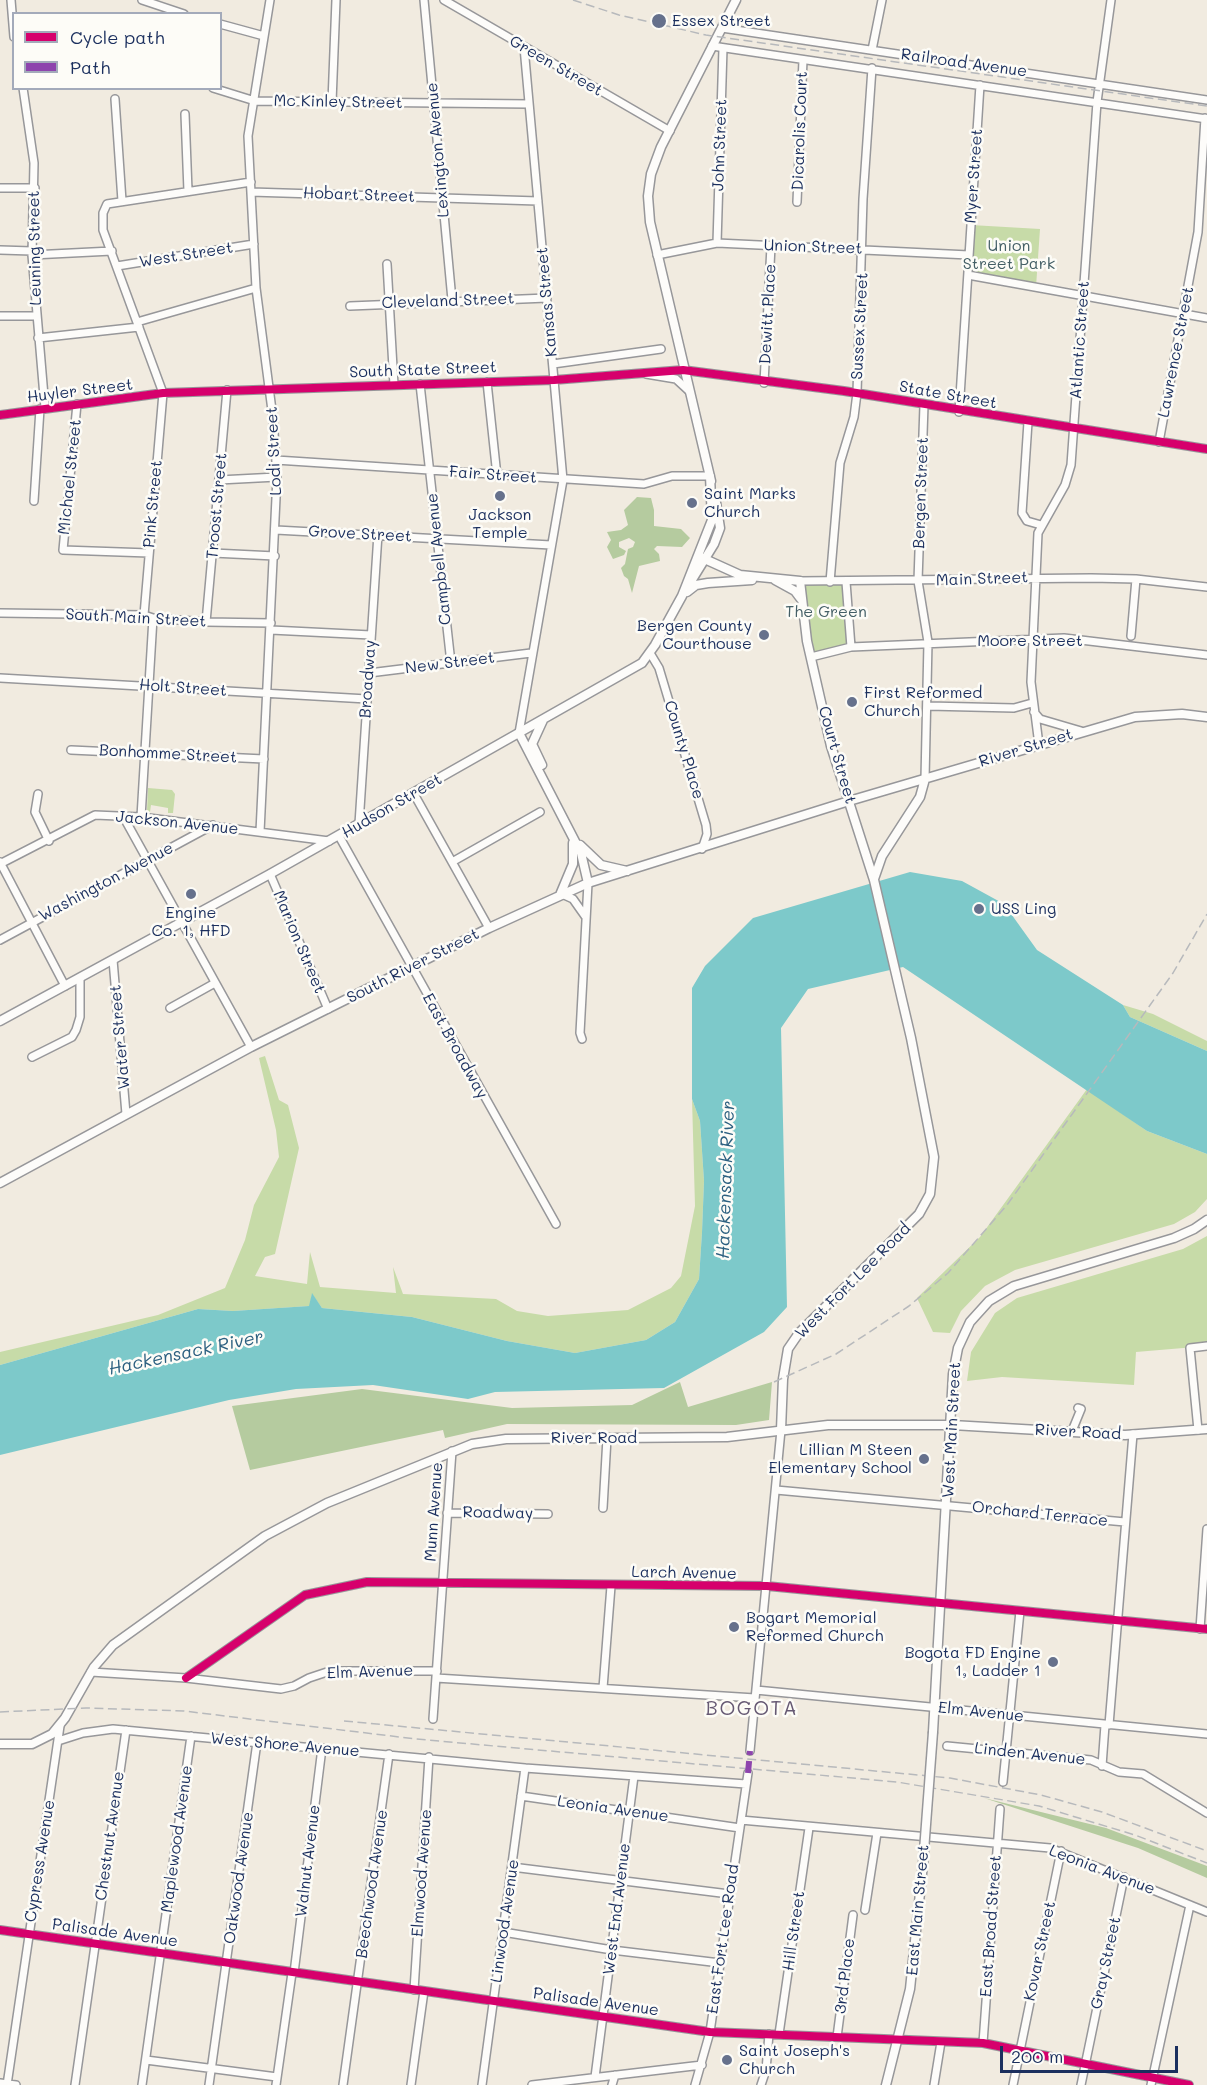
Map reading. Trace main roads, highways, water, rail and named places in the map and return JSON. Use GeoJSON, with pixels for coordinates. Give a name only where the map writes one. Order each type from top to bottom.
{"type":"FeatureCollection","features":[{"type":"Feature","properties":{"kind":"main road"},"geometry":{"type":"LineString","coordinates":[[701,558],[710,550],[720,528],[720,517],[657,255],[648,209],[649,184],[656,159],[736,0]]}},
{"type":"Feature","properties":{"kind":"main road","name":"Hudson Street"},"geometry":{"type":"LineString","coordinates":[[0,1021],[359,825],[632,669],[650,653],[701,558],[712,520],[710,476]]}},
{"type":"Feature","properties":{"kind":"main road","name":"Main Street"},"geometry":{"type":"LineString","coordinates":[[701,558],[728,571],[757,578],[800,581]]}},
{"type":"Feature","properties":{"kind":"main road","name":"Main Street"},"geometry":{"type":"LineString","coordinates":[[682,596],[696,585],[747,582],[757,578]]}},
{"type":"Feature","properties":{"kind":"main road"},"geometry":{"type":"LineString","coordinates":[[772,579],[795,591],[802,602]]}},
{"type":"Feature","properties":{"kind":"main road","name":"Court Street"},"geometry":{"type":"LineString","coordinates":[[800,581],[811,657],[831,746],[864,845],[885,926]]}},
{"type":"Feature","properties":{"kind":"main road","name":"River Street"},"geometry":{"type":"LineString","coordinates":[[849,801],[1135,717],[1182,714],[1207,717]]}},
{"type":"Feature","properties":{"kind":"main road"},"geometry":{"type":"LineString","coordinates":[[543,720],[532,744],[543,768],[546,783]]}},
{"type":"Feature","properties":{"kind":"main road"},"geometry":{"type":"LineString","coordinates":[[519,733],[572,833],[581,853],[588,883]]}},
{"type":"Feature","properties":{"kind":"main road"},"geometry":{"type":"LineString","coordinates":[[874,880],[888,847],[916,803],[925,779]]}},
{"type":"Feature","properties":{"kind":"main road","name":"South River Street"},"geometry":{"type":"LineString","coordinates":[[0,1183],[251,1047],[489,928],[561,895],[588,883],[849,801]]}},
{"type":"Feature","properties":{"kind":"main road"},"geometry":{"type":"LineString","coordinates":[[572,833],[591,858],[602,865],[627,871]]}},
{"type":"Feature","properties":{"kind":"main road"},"geometry":{"type":"LineString","coordinates":[[561,895],[573,864],[572,833]]}},
{"type":"Feature","properties":{"kind":"main road"},"geometry":{"type":"LineString","coordinates":[[864,845],[876,851],[888,847]]}},
{"type":"Feature","properties":{"kind":"main road","name":"West Fort Lee Road"},"geometry":{"type":"LineString","coordinates":[[781,1430],[784,1359],[793,1341],[909,1226],[930,1194],[934,1156],[885,926]]}},
{"type":"Feature","properties":{"kind":"main road","name":"West Main Street"},"geometry":{"type":"LineString","coordinates":[[933,1732],[948,1504],[953,1374],[958,1348],[975,1314],[989,1301],[1028,1281],[1184,1235],[1207,1220]]}},
{"type":"Feature","properties":{"kind":"main road","name":"River Road"},"geometry":{"type":"LineString","coordinates":[[70,1711],[91,1672],[123,1637],[285,1524],[327,1503],[472,1444],[506,1439],[733,1437],[828,1425],[952,1425],[1132,1434],[1203,1430]]}},
{"type":"Feature","properties":{"kind":"main road","name":"Cypress Avenue"},"geometry":{"type":"LineString","coordinates":[[0,1744],[36,1743],[60,1726],[70,1711]]}},
{"type":"Feature","properties":{"kind":"main road","name":"East Main Street"},"geometry":{"type":"LineString","coordinates":[[886,2085],[910,1989],[923,1864],[933,1732]]}},
{"type":"Feature","properties":{"kind":"water","name":"Hackensack River"},"geometry":{"type":"Polygon","coordinates":[[[910,872],[962,881],[1004,904],[1037,950],[1123,1005],[1130,1017],[1207,1051],[1207,1154],[1147,1131],[903,967],[808,989],[781,1028],[787,1307],[764,1332],[664,1388],[495,1392],[468,1399],[373,1385],[296,1389],[229,1400],[0,1455],[0,1365],[198,1309],[233,1311],[309,1306],[312,1293],[322,1308],[412,1317],[507,1341],[575,1353],[646,1340],[675,1322],[699,1279],[702,1232],[704,1181],[700,1121],[692,1099],[692,988],[705,966],[753,918],[910,872]]]}},
{"type":"Feature","properties":{"kind":"railway"},"geometry":{"type":"LineString","coordinates":[[573,0],[619,15],[706,35],[1207,106]]}},
{"type":"Feature","properties":{"kind":"railway"},"geometry":{"type":"LineString","coordinates":[[774,1382],[836,1354],[909,1306],[948,1273],[1007,1205],[1173,973],[1207,914]]}},
{"type":"Feature","properties":{"kind":"railway"},"geometry":{"type":"LineString","coordinates":[[0,1712],[86,1708],[184,1711],[416,1739],[897,1782],[1039,1806],[1135,1835],[1207,1863]]}},
{"type":"Feature","properties":{"kind":"railway"},"geometry":{"type":"LineString","coordinates":[[344,1721],[950,1778],[1041,1795],[1102,1812],[1207,1851]]}},
{"type":"Feature","properties":{"kind":"place","name":"Essex Street"},"geometry":{"type":"Point","coordinates":[659,21]}},
{"type":"Feature","properties":{"kind":"place","name":"Jackson Temple"},"geometry":{"type":"Point","coordinates":[500,496]}},
{"type":"Feature","properties":{"kind":"place","name":"Saint Marks Church"},"geometry":{"type":"Point","coordinates":[692,503]}},
{"type":"Feature","properties":{"kind":"place","name":"Bergen County Courthouse"},"geometry":{"type":"Point","coordinates":[764,635]}},
{"type":"Feature","properties":{"kind":"place","name":"First Reformed Church"},"geometry":{"type":"Point","coordinates":[852,702]}},
{"type":"Feature","properties":{"kind":"place","name":"Engine Co. 1, HFD"},"geometry":{"type":"Point","coordinates":[191,894]}},
{"type":"Feature","properties":{"kind":"place","name":"USS Ling"},"geometry":{"type":"Point","coordinates":[979,909]}},
{"type":"Feature","properties":{"kind":"place","name":"Lillian M Steen Elementary School"},"geometry":{"type":"Point","coordinates":[924,1459]}},
{"type":"Feature","properties":{"kind":"place","name":"Bogart Memorial Reformed Church"},"geometry":{"type":"Point","coordinates":[734,1627]}},
{"type":"Feature","properties":{"kind":"place","name":"Bogota FD Engine 1, Ladder 1"},"geometry":{"type":"Point","coordinates":[1053,1662]}},
{"type":"Feature","properties":{"kind":"place","name":"Saint Joseph's Church"},"geometry":{"type":"Point","coordinates":[727,2060]}},
{"type":"Feature","properties":{"kind":"district","name":"BOGOTA"},"geometry":{"type":"Point","coordinates":[752,1709]}},
{"type":"Feature","properties":{"kind":"park label","name":"Union Street Park"},"geometry":{"type":"Point","coordinates":[1009,255]}},
{"type":"Feature","properties":{"kind":"park label","name":"The Green"},"geometry":{"type":"Point","coordinates":[826,612]}}]}
